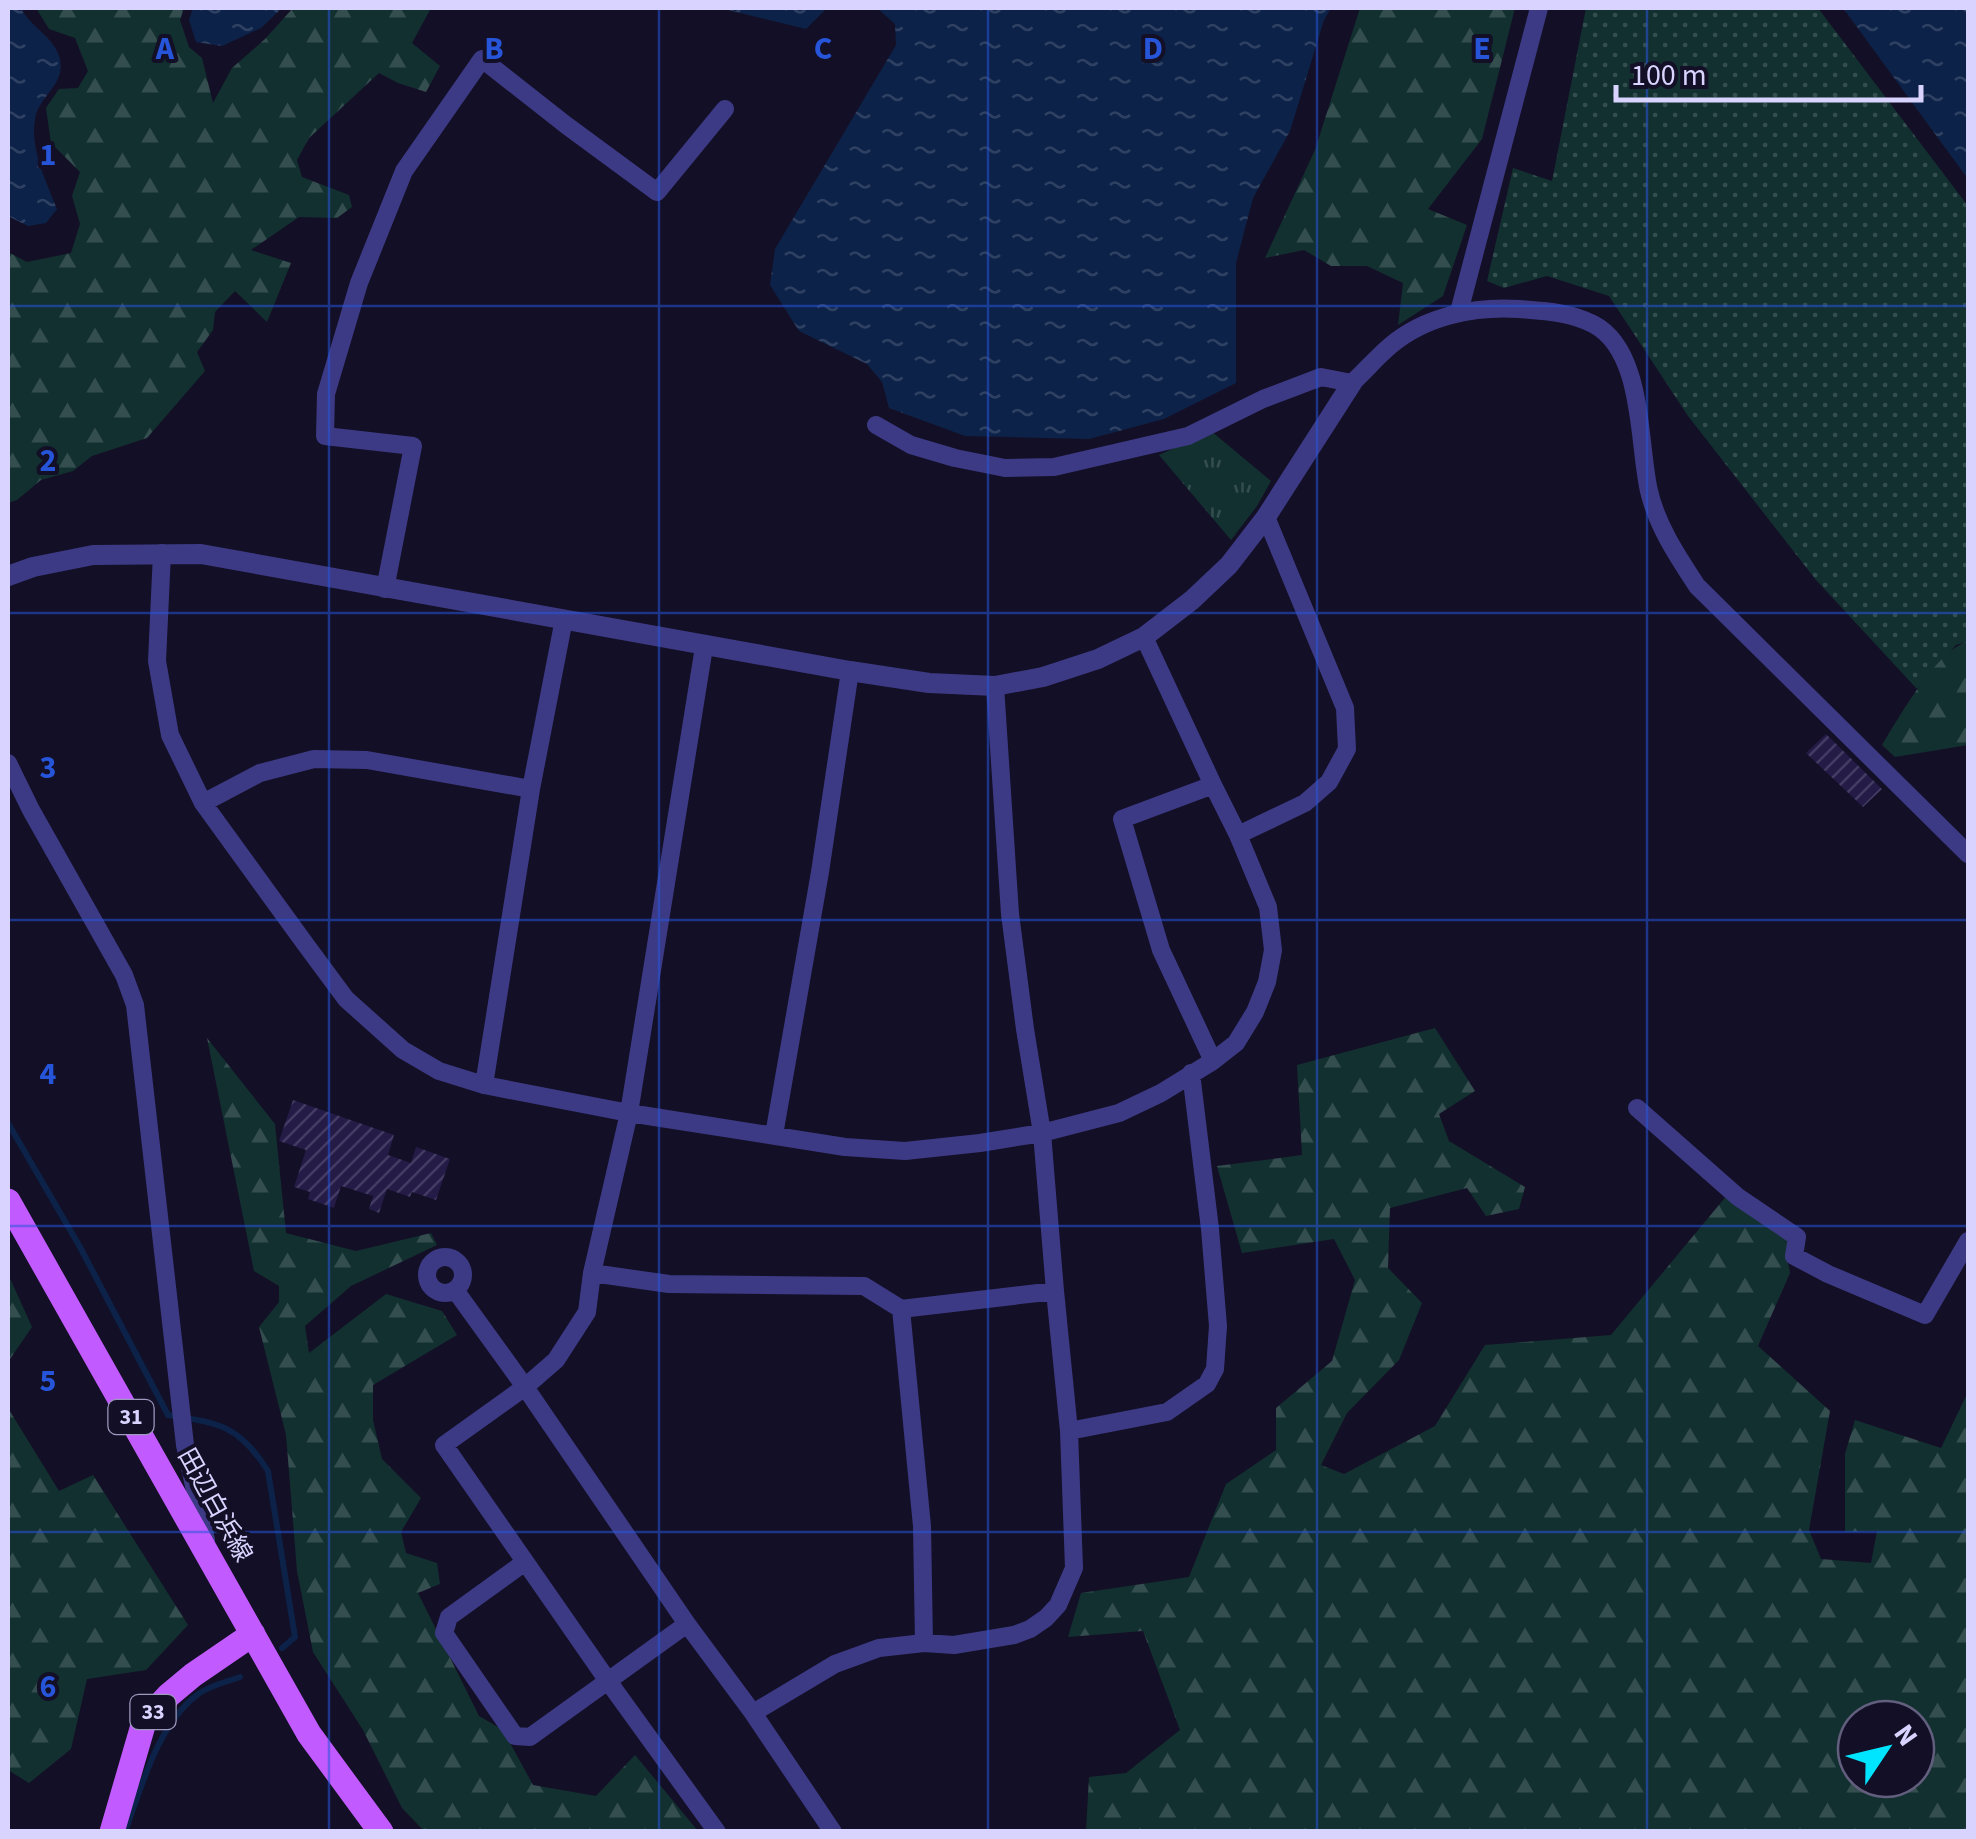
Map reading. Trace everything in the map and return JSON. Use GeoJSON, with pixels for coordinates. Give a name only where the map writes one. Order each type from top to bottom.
{"type":"FeatureCollection","features":[{"type":"Feature","properties":{"kind":"main road","name":"田辺白浜線"},"geometry":{"type":"LineString","coordinates":[[8,1200],[309,1734],[382,1832]]}},
{"type":"Feature","properties":{"kind":"main road","name":"33"},"geometry":{"type":"LineString","coordinates":[[112,1832],[144,1722],[168,1695],[254,1634]]}},
{"type":"Feature","properties":{"kind":"street"},"geometry":{"type":"LineString","coordinates":[[1458,312],[1539,8]]}},
{"type":"Feature","properties":{"kind":"street"},"geometry":{"type":"LineString","coordinates":[[385,589],[413,446],[324,436],[326,394],[359,283],[404,171],[482,59],[657,192],[724,109]]}},
{"type":"Feature","properties":{"kind":"street"},"geometry":{"type":"LineString","coordinates":[[8,576],[94,554],[201,554],[850,672],[929,683],[995,686],[1042,677],[1098,659],[1144,637],[1192,600],[1228,565],[1266,517],[1352,383],[1411,331],[1458,312],[1506,308],[1560,312],[1596,325],[1614,343],[1628,369],[1650,496],[1671,546],[1697,586],[1968,854]]}},
{"type":"Feature","properties":{"kind":"street"},"geometry":{"type":"LineString","coordinates":[[876,425],[911,445],[955,458],[1005,468],[1054,467],[1188,436],[1263,399],[1322,378],[1352,383]]}},
{"type":"Feature","properties":{"kind":"street"},"geometry":{"type":"LineString","coordinates":[[1238,835],[1306,802],[1329,782],[1347,749],[1345,708],[1266,517]]}},
{"type":"Feature","properties":{"kind":"street"},"geometry":{"type":"LineString","coordinates":[[162,553],[157,661],[170,735],[204,803],[346,998],[403,1050],[439,1071],[484,1085],[629,1113],[845,1146],[904,1151],[980,1143],[1042,1133],[1119,1113],[1213,1061],[1236,1043],[1255,1012],[1267,982],[1273,950],[1268,906],[1144,637]]}},
{"type":"Feature","properties":{"kind":"street"},"geometry":{"type":"LineString","coordinates":[[484,1085],[531,788],[564,620]]}},
{"type":"Feature","properties":{"kind":"street"},"geometry":{"type":"LineString","coordinates":[[704,647],[629,1113],[586,1312],[556,1360],[444,1445],[717,1832]]}},
{"type":"Feature","properties":{"kind":"street"},"geometry":{"type":"LineString","coordinates":[[774,1135],[850,672]]}},
{"type":"Feature","properties":{"kind":"street"},"geometry":{"type":"LineString","coordinates":[[753,1714],[834,1664],[880,1648],[924,1643],[954,1645],[1030,1629],[1058,1605],[1074,1568],[1069,1430],[1042,1133],[1010,914],[995,686]]}},
{"type":"Feature","properties":{"kind":"street"},"geometry":{"type":"LineString","coordinates":[[204,803],[260,774],[314,759],[367,760],[531,788]]}},
{"type":"Feature","properties":{"kind":"street"},"geometry":{"type":"LineString","coordinates":[[8,763],[124,974],[135,1005],[185,1445],[209,1555]]}},
{"type":"Feature","properties":{"kind":"street"},"geometry":{"type":"LineString","coordinates":[[1213,786],[1122,819],[1161,950],[1213,1061]]}},
{"type":"Feature","properties":{"kind":"street"},"geometry":{"type":"LineString","coordinates":[[1069,1430],[1166,1412],[1207,1384],[1215,1369],[1218,1326],[1191,1073]]}},
{"type":"Feature","properties":{"kind":"street"},"geometry":{"type":"LineString","coordinates":[[1636,1108],[1738,1197],[1797,1237],[1794,1256],[1926,1315],[1968,1242]]}},
{"type":"Feature","properties":{"kind":"street"},"geometry":{"type":"LineString","coordinates":[[592,1273],[670,1284],[864,1286],[901,1309],[1054,1290]]}},
{"type":"Feature","properties":{"kind":"street"},"geometry":{"type":"LineString","coordinates":[[454,1290],[833,1832]]}},
{"type":"Feature","properties":{"kind":"street"},"geometry":{"type":"LineString","coordinates":[[901,1309],[922,1526],[924,1643]]}},
{"type":"Feature","properties":{"kind":"street"},"geometry":{"type":"LineString","coordinates":[[525,1562],[448,1617],[444,1633],[514,1736],[530,1737],[686,1624]]}},
{"type":"Feature","properties":{"kind":"green space"},"geometry":{"type":"Polygon","coordinates":[[[36,8],[184,8],[180,20],[189,47],[202,58],[213,103],[232,68],[293,8],[431,8],[412,43],[440,66],[426,92],[379,73],[309,138],[297,160],[302,177],[349,195],[352,207],[337,218],[299,217],[251,250],[291,263],[267,322],[235,291],[215,312],[213,330],[197,352],[205,371],[147,438],[92,456],[73,471],[41,480],[8,503],[8,252],[27,262],[71,253],[80,224],[72,196],[80,172],[51,143],[46,108],[59,89],[78,88],[88,71],[75,38],[49,29],[36,8]]]}},
{"type":"Feature","properties":{"kind":"green space"},"geometry":{"type":"Polygon","coordinates":[[[1360,8],[1515,8],[1482,139],[1428,209],[1467,225],[1443,296],[1398,325],[1403,283],[1367,266],[1331,266],[1304,250],[1265,258],[1315,150],[1360,8]]]}},
{"type":"Feature","properties":{"kind":"green space"},"geometry":{"type":"Polygon","coordinates":[[[1586,8],[1818,8],[1968,206],[1968,641],[1956,645],[1917,689],[1816,580],[1688,416],[1609,296],[1547,276],[1504,288],[1487,281],[1513,168],[1552,181],[1586,8]]]}},
{"type":"Feature","properties":{"kind":"green space"},"geometry":{"type":"Polygon","coordinates":[[[1211,431],[1271,481],[1231,540],[1159,455],[1211,431]]]}},
{"type":"Feature","properties":{"kind":"green space"},"geometry":{"type":"Polygon","coordinates":[[[1968,641],[1968,745],[1895,757],[1882,745],[1931,671],[1968,641]]]}},
{"type":"Feature","properties":{"kind":"green space"},"geometry":{"type":"Polygon","coordinates":[[[1435,1028],[1475,1091],[1439,1114],[1449,1141],[1525,1187],[1519,1209],[1486,1216],[1467,1188],[1390,1208],[1388,1268],[1422,1303],[1399,1360],[1347,1413],[1321,1465],[1344,1474],[1435,1426],[1485,1345],[1611,1335],[1728,1194],[1793,1239],[1787,1257],[1790,1273],[1758,1346],[1830,1411],[1809,1530],[1821,1559],[1871,1563],[1877,1531],[1845,1532],[1845,1454],[1855,1420],[1941,1448],[1968,1392],[1968,1831],[1086,1831],[1089,1777],[1126,1773],[1180,1730],[1143,1631],[1068,1637],[1081,1593],[1189,1577],[1226,1484],[1276,1450],[1276,1408],[1332,1361],[1355,1280],[1334,1239],[1242,1253],[1217,1166],[1302,1155],[1297,1065],[1435,1028]]]}},
{"type":"Feature","properties":{"kind":"green space"},"geometry":{"type":"Polygon","coordinates":[[[207,1038],[275,1124],[286,1233],[356,1251],[431,1233],[437,1245],[351,1286],[305,1326],[309,1353],[386,1294],[442,1311],[457,1335],[373,1385],[373,1420],[382,1459],[421,1498],[401,1532],[406,1553],[437,1563],[440,1584],[418,1593],[479,1716],[503,1730],[533,1785],[596,1796],[635,1755],[698,1831],[424,1831],[402,1808],[363,1730],[313,1652],[297,1571],[286,1435],[259,1327],[279,1302],[279,1286],[254,1271],[207,1038]]]}},
{"type":"Feature","properties":{"kind":"green space"},"geometry":{"type":"Polygon","coordinates":[[[8,1274],[32,1327],[8,1362],[8,1274]]]}},
{"type":"Feature","properties":{"kind":"green space"},"geometry":{"type":"Polygon","coordinates":[[[8,1408],[59,1491],[93,1475],[188,1625],[146,1670],[87,1679],[71,1749],[29,1783],[8,1770],[8,1408]]]}},
{"type":"Feature","properties":{"kind":"water"},"geometry":{"type":"Polygon","coordinates":[[[8,8],[21,8],[51,42],[61,66],[38,111],[34,131],[40,165],[57,209],[46,223],[28,226],[8,216],[8,8]]]}},
{"type":"Feature","properties":{"kind":"water"},"geometry":{"type":"Polygon","coordinates":[[[193,8],[282,8],[261,28],[222,46],[196,42],[189,20],[193,8]]]}},
{"type":"Feature","properties":{"kind":"water"},"geometry":{"type":"Polygon","coordinates":[[[720,8],[827,8],[806,29],[720,8]]]}},
{"type":"Feature","properties":{"kind":"water"},"geometry":{"type":"Polygon","coordinates":[[[877,8],[1331,8],[1290,131],[1253,198],[1236,263],[1236,383],[1164,419],[1089,439],[965,436],[889,408],[882,382],[867,364],[799,331],[770,285],[775,249],[896,45],[895,24],[877,8]]]}},
{"type":"Feature","properties":{"kind":"water"},"geometry":{"type":"Polygon","coordinates":[[[1843,8],[1968,8],[1968,179],[1843,8]]]}},
{"type":"Feature","properties":{"kind":"building"},"geometry":{"type":"Polygon","coordinates":[[[1826,734],[1882,789],[1863,807],[1806,753],[1826,734]]]}},
{"type":"Feature","properties":{"kind":"building"},"geometry":{"type":"Polygon","coordinates":[[[293,1100],[394,1135],[388,1155],[411,1163],[416,1147],[450,1159],[436,1200],[387,1189],[379,1213],[369,1209],[373,1196],[341,1186],[334,1208],[308,1199],[310,1192],[294,1187],[306,1150],[279,1141],[293,1100]]]}},
{"type":"Feature","properties":{"kind":"waterway"},"geometry":{"type":"LineString","coordinates":[[8,1123],[80,1247],[168,1415],[214,1424],[237,1435],[268,1471],[295,1637],[282,1648]]}},
{"type":"Feature","properties":{"kind":"waterway"},"geometry":{"type":"LineString","coordinates":[[125,1832],[152,1758],[183,1707],[201,1692],[240,1677]]}}]}
